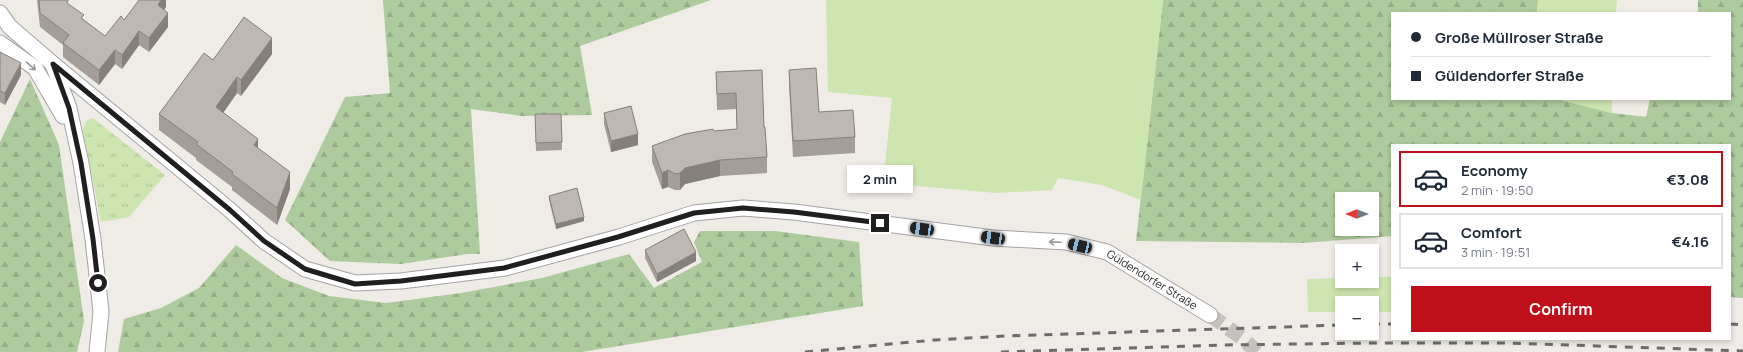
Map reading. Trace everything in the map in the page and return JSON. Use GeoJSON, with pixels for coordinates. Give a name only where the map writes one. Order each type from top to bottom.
{"type":"FeatureCollection","features":[{"type":"Feature","properties":{"kind":"street","name":"Güldendorfer Straße"},"geometry":{"type":"LineString","coordinates":[[0,13],[10,27],[230,210],[264,241],[305,269],[355,284],[401,281],[504,268],[618,237],[694,213],[743,208],[794,212],[993,238],[1066,242],[1107,252],[1210,315]]}},
{"type":"Feature","properties":{"kind":"street"},"geometry":{"type":"LineString","coordinates":[[0,43],[35,68],[57,103],[76,142]]}},
{"type":"Feature","properties":{"kind":"street"},"geometry":{"type":"LineString","coordinates":[[53,64],[69,108],[93,239],[100,304],[97,352]]}},
{"type":"Feature","properties":{"kind":"green space"},"geometry":{"type":"Polygon","coordinates":[[[383,0],[711,0],[580,46],[592,115],[522,116],[471,109],[480,254],[467,254],[401,264],[330,261],[285,220],[345,97],[390,93],[383,0]]]}},
{"type":"Feature","properties":{"kind":"green space"},"geometry":{"type":"Polygon","coordinates":[[[826,0],[1163,0],[1141,200],[1102,185],[1058,178],[1052,190],[997,193],[883,183],[892,98],[828,92],[826,0]]]}},
{"type":"Feature","properties":{"kind":"green space"},"geometry":{"type":"Polygon","coordinates":[[[1163,0],[1538,0],[1537,12],[1391,12],[1391,100],[1561,100],[1612,113],[1646,117],[1650,100],[1731,100],[1731,12],[1698,12],[1698,0],[1743,0],[1743,298],[1731,297],[1731,144],[1391,144],[1391,236],[1304,243],[1136,241],[1163,0]]]}},
{"type":"Feature","properties":{"kind":"green space"},"geometry":{"type":"Polygon","coordinates":[[[1538,0],[1617,0],[1616,12],[1537,12],[1538,0]]]}},
{"type":"Feature","properties":{"kind":"green space"},"geometry":{"type":"Polygon","coordinates":[[[30,79],[59,145],[84,321],[77,352],[0,352],[0,142],[30,79]]]}},
{"type":"Feature","properties":{"kind":"green space"},"geometry":{"type":"Polygon","coordinates":[[[1561,100],[1612,100],[1612,113],[1561,100]]]}},
{"type":"Feature","properties":{"kind":"green space"},"geometry":{"type":"Polygon","coordinates":[[[93,118],[165,175],[129,217],[101,222],[83,130],[86,122],[93,118]]]}},
{"type":"Feature","properties":{"kind":"green space"},"geometry":{"type":"Polygon","coordinates":[[[700,231],[775,231],[859,242],[863,306],[582,352],[118,352],[124,319],[161,308],[199,288],[236,245],[282,278],[329,296],[386,303],[461,293],[542,278],[629,254],[654,288],[702,262],[694,242],[700,231]]]}},
{"type":"Feature","properties":{"kind":"green space"},"geometry":{"type":"Polygon","coordinates":[[[1379,277],[1391,277],[1391,312],[1379,312],[1379,296],[1335,296],[1335,312],[1308,312],[1307,279],[1335,278],[1335,288],[1379,288],[1379,277]]]}},
{"type":"Feature","properties":{"kind":"building"},"geometry":{"type":"Polygon","coordinates":[[[39,0],[67,0],[67,3],[84,15],[81,18],[105,36],[121,16],[124,20],[139,0],[161,0],[158,5],[168,13],[149,38],[139,31],[122,55],[115,50],[99,70],[63,43],[69,35],[40,13],[39,0]]]}},
{"type":"Feature","properties":{"kind":"building"},"geometry":{"type":"Polygon","coordinates":[[[244,17],[272,38],[241,80],[237,77],[216,107],[258,139],[254,145],[290,172],[277,208],[232,174],[233,172],[196,144],[198,142],[159,114],[204,53],[213,60],[244,17]]]}},
{"type":"Feature","properties":{"kind":"building"},"geometry":{"type":"Polygon","coordinates":[[[0,52],[21,63],[5,93],[0,91],[0,52]]]}},
{"type":"Feature","properties":{"kind":"building"},"geometry":{"type":"Polygon","coordinates":[[[816,68],[819,112],[853,110],[855,137],[793,141],[789,70],[816,68]]]}},
{"type":"Feature","properties":{"kind":"building"},"geometry":{"type":"Polygon","coordinates":[[[762,70],[764,127],[767,157],[720,160],[685,168],[680,173],[675,174],[668,170],[662,173],[652,146],[685,134],[713,129],[714,131],[737,129],[736,93],[717,94],[716,72],[762,70]]]}},
{"type":"Feature","properties":{"kind":"building"},"geometry":{"type":"Polygon","coordinates":[[[631,106],[638,134],[611,141],[604,113],[631,106]]]}},
{"type":"Feature","properties":{"kind":"building"},"geometry":{"type":"Polygon","coordinates":[[[535,114],[561,114],[562,142],[536,143],[535,114]]]}},
{"type":"Feature","properties":{"kind":"building"},"geometry":{"type":"Polygon","coordinates":[[[577,188],[584,217],[556,224],[549,196],[577,188]]]}},
{"type":"Feature","properties":{"kind":"building"},"geometry":{"type":"Polygon","coordinates":[[[684,229],[696,252],[657,274],[645,250],[684,229]]]}},
{"type":"Feature","properties":{"kind":"tunnel"},"geometry":{"type":"LineString","coordinates":[[1210,315],[1242,338],[1257,352]]}},
{"type":"Feature","properties":{"kind":"railway"},"geometry":{"type":"LineString","coordinates":[[1379,324],[1391,324]]}},
{"type":"Feature","properties":{"kind":"railway"},"geometry":{"type":"LineString","coordinates":[[1731,324],[1743,325]]}},
{"type":"Feature","properties":{"kind":"railway"},"geometry":{"type":"LineString","coordinates":[[805,352],[934,340],[1006,336],[1335,325]]}},
{"type":"Feature","properties":{"kind":"railway"},"geometry":{"type":"LineString","coordinates":[[1001,352],[1223,345],[1372,343],[1509,343],[1743,351]]}},
{"type":"Feature","properties":{"kind":"route"},"geometry":{"type":"LineString","coordinates":[[98,283],[93,239],[81,163],[69,108],[53,64],[230,210],[264,241],[305,269],[355,284],[401,281],[504,268],[618,237],[694,213],[743,208],[794,212],[880,223]]}}]}
